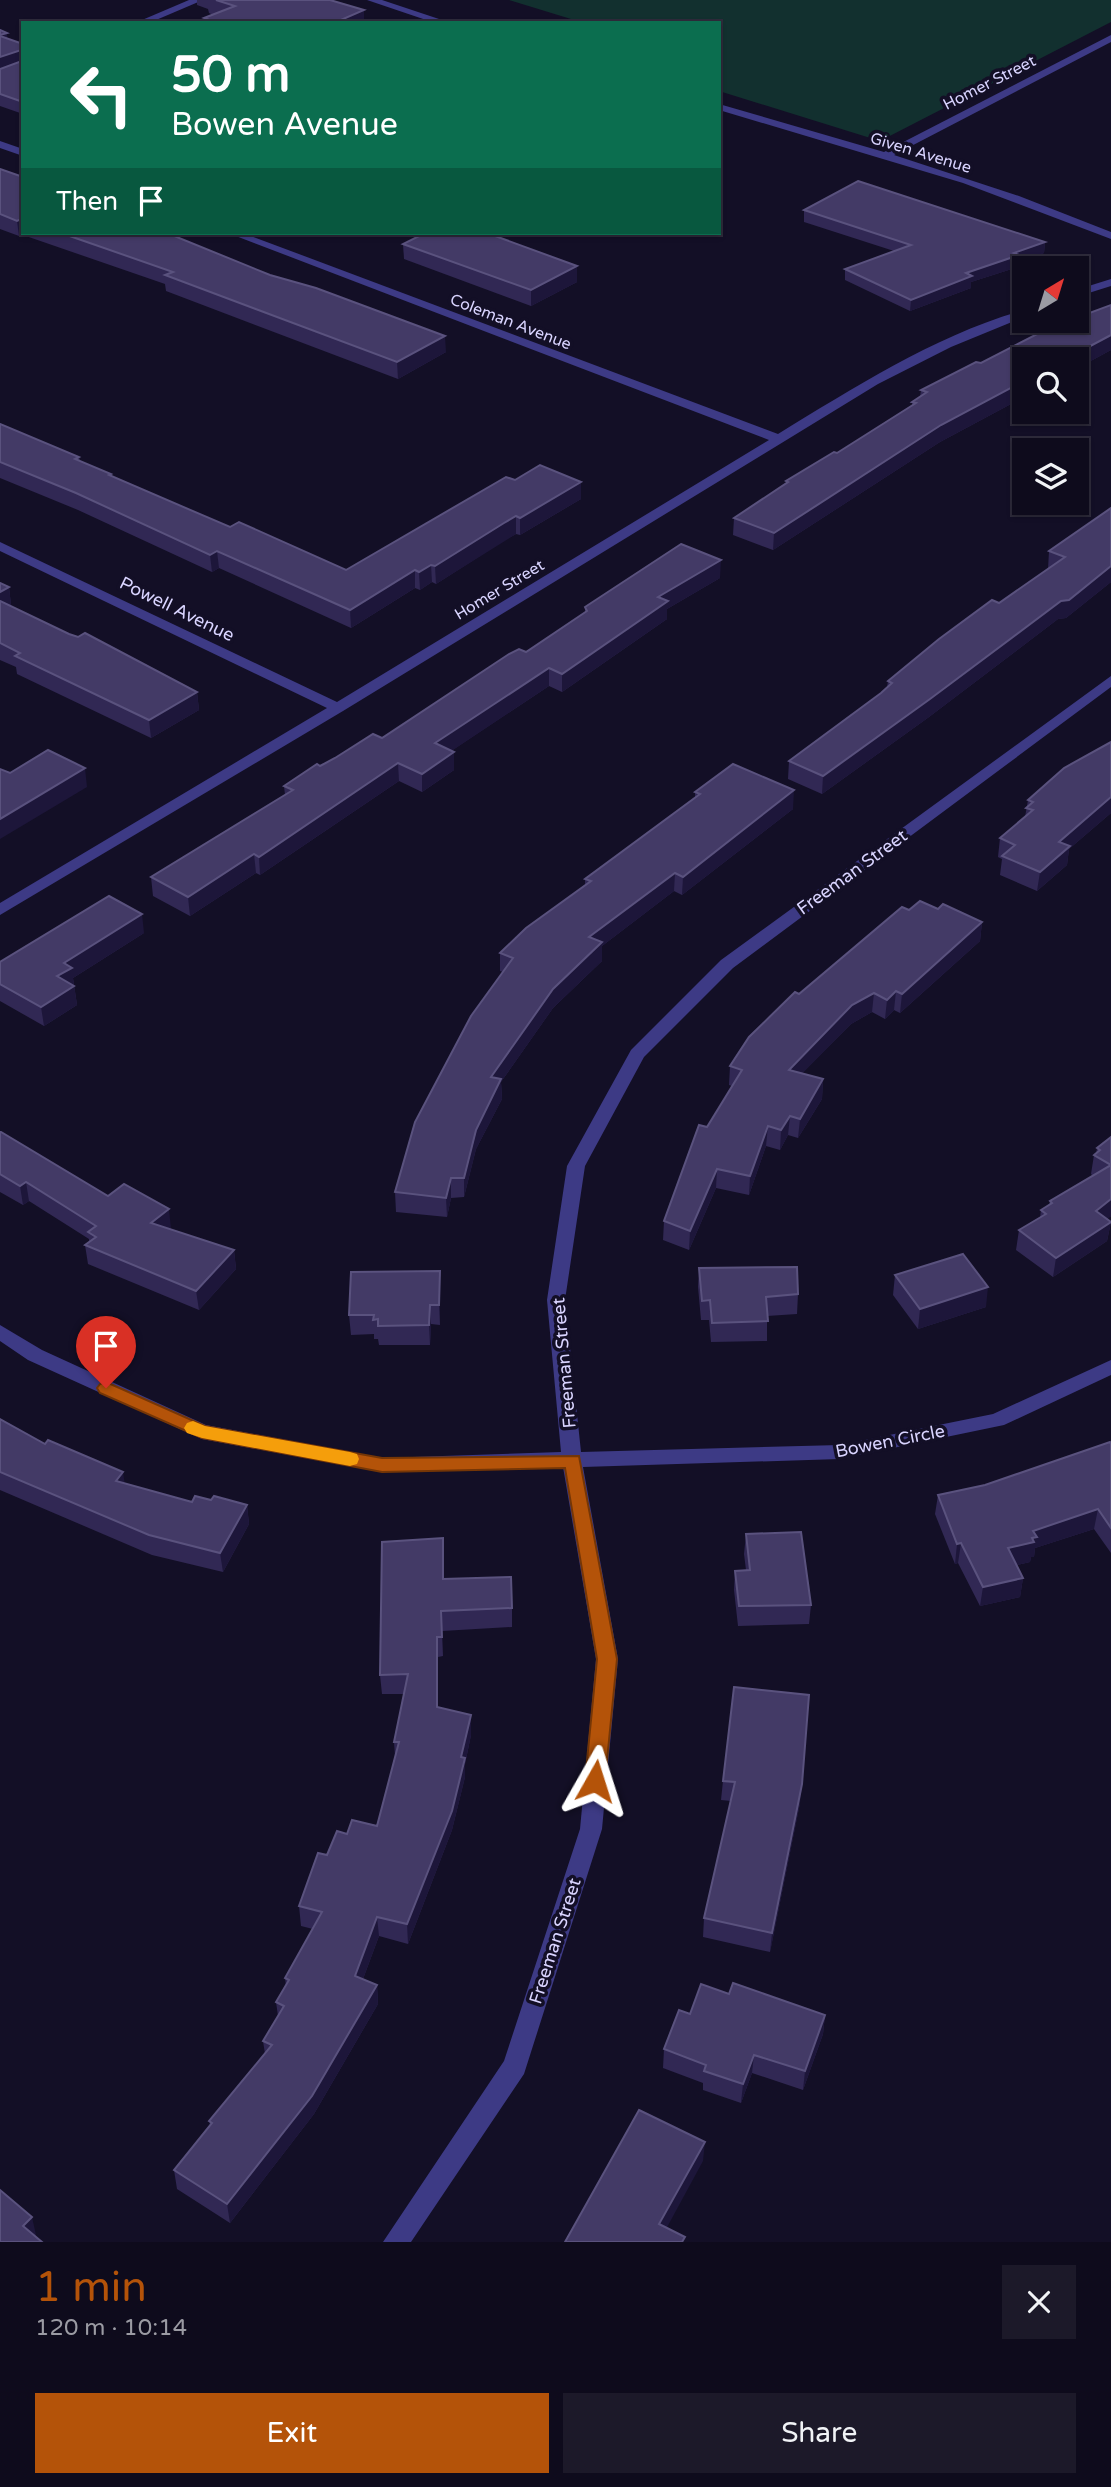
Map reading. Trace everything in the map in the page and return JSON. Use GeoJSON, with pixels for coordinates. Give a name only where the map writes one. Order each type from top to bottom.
{"type":"FeatureCollection","features":[{"type":"Feature","properties":{"kind":"street"},"geometry":{"type":"LineString","coordinates":[[145,21],[198,0]]}},
{"type":"Feature","properties":{"kind":"street"},"geometry":{"type":"LineString","coordinates":[[372,0],[440,21]]}},
{"type":"Feature","properties":{"kind":"street","name":"Homer Street"},"geometry":{"type":"LineString","coordinates":[[882,157],[1111,38]]}},
{"type":"Feature","properties":{"kind":"street","name":"Given Avenue"},"geometry":{"type":"LineString","coordinates":[[721,108],[1037,206],[1111,236]]}},
{"type":"Feature","properties":{"kind":"street"},"geometry":{"type":"LineString","coordinates":[[0,144],[21,152]]}},
{"type":"Feature","properties":{"kind":"street","name":"Coleman Avenue"},"geometry":{"type":"LineString","coordinates":[[238,235],[778,439]]}},
{"type":"Feature","properties":{"kind":"street"},"geometry":{"type":"LineString","coordinates":[[1089,290],[1111,282]]}},
{"type":"Feature","properties":{"kind":"street","name":"Homer Street"},"geometry":{"type":"LineString","coordinates":[[0,910],[338,708],[778,439],[911,362],[1012,318]]}},
{"type":"Feature","properties":{"kind":"street","name":"Powell Avenue"},"geometry":{"type":"LineString","coordinates":[[0,546],[338,708]]}},
{"type":"Feature","properties":{"kind":"street","name":"Freeman Street"},"geometry":{"type":"LineString","coordinates":[[396,2242],[515,2066],[591,1829],[607,1659],[572,1461],[556,1300],[576,1166],[637,1054],[727,964],[1111,680]]}},
{"type":"Feature","properties":{"kind":"street","name":"Bowen Circle"},"geometry":{"type":"LineString","coordinates":[[0,1332],[35,1355],[202,1432],[382,1465],[840,1452],[997,1420],[1111,1367]]}},
{"type":"Feature","properties":{"kind":"green space"},"geometry":{"type":"Polygon","coordinates":[[[509,0],[1111,0],[1111,22],[880,141],[721,92],[721,21],[577,21],[509,0]]]}},
{"type":"Feature","properties":{"kind":"building"},"geometry":{"type":"Polygon","coordinates":[[[216,0],[330,0],[364,10],[339,21],[212,21],[204,18],[235,6],[216,0]]]}},
{"type":"Feature","properties":{"kind":"building"},"geometry":{"type":"Polygon","coordinates":[[[0,36],[21,43],[21,50],[0,57],[0,36]]]}},
{"type":"Feature","properties":{"kind":"building"},"geometry":{"type":"Polygon","coordinates":[[[21,61],[21,101],[0,94],[0,69],[21,61]]]}},
{"type":"Feature","properties":{"kind":"building"},"geometry":{"type":"Polygon","coordinates":[[[0,169],[21,176],[21,219],[17,221],[0,214],[0,169]]]}},
{"type":"Feature","properties":{"kind":"building"},"geometry":{"type":"Polygon","coordinates":[[[858,181],[1045,242],[1014,253],[1019,255],[966,273],[972,276],[911,300],[845,269],[911,245],[804,210],[858,181]]]}},
{"type":"Feature","properties":{"kind":"building"},"geometry":{"type":"Polygon","coordinates":[[[67,235],[172,235],[270,275],[316,288],[445,336],[397,362],[165,275],[173,272],[67,235]]]}},
{"type":"Feature","properties":{"kind":"building"},"geometry":{"type":"Polygon","coordinates":[[[421,235],[492,235],[577,266],[531,290],[403,244],[421,235]]]}},
{"type":"Feature","properties":{"kind":"building"},"geometry":{"type":"Polygon","coordinates":[[[1111,305],[1111,335],[1088,347],[1012,347],[1039,333],[1089,333],[1089,313],[1111,305]]]}},
{"type":"Feature","properties":{"kind":"building"},"geometry":{"type":"Polygon","coordinates":[[[1012,347],[1012,387],[941,425],[774,533],[734,518],[788,482],[786,481],[834,452],[837,453],[916,403],[912,402],[927,392],[921,390],[976,362],[981,363],[1012,347]]]}},
{"type":"Feature","properties":{"kind":"building"},"geometry":{"type":"Polygon","coordinates":[[[0,424],[79,457],[75,459],[230,527],[239,522],[346,570],[506,477],[515,480],[540,465],[581,482],[520,518],[516,516],[435,566],[431,565],[419,572],[415,570],[350,610],[217,551],[210,555],[76,493],[0,462],[0,424]]]}},
{"type":"Feature","properties":{"kind":"building"},"geometry":{"type":"Polygon","coordinates":[[[1111,508],[1111,566],[1069,600],[1061,601],[823,776],[789,761],[881,693],[892,683],[888,681],[939,639],[992,600],[999,603],[1065,557],[1049,551],[1111,508]]]}},
{"type":"Feature","properties":{"kind":"building"},"geometry":{"type":"Polygon","coordinates":[[[681,544],[721,560],[658,597],[668,601],[562,674],[549,668],[435,743],[454,752],[422,774],[398,763],[259,857],[254,854],[188,897],[151,877],[293,790],[284,786],[317,764],[320,766],[335,758],[373,734],[382,738],[509,654],[519,649],[526,652],[587,611],[585,607],[681,544]]]}},
{"type":"Feature","properties":{"kind":"building"},"geometry":{"type":"Polygon","coordinates":[[[0,583],[9,587],[0,592],[0,583]]]}},
{"type":"Feature","properties":{"kind":"building"},"geometry":{"type":"Polygon","coordinates":[[[0,601],[69,634],[78,637],[85,633],[197,692],[149,720],[15,656],[20,653],[0,643],[0,601]]]}},
{"type":"Feature","properties":{"kind":"building"},"geometry":{"type":"Polygon","coordinates":[[[1111,742],[1111,797],[1059,842],[1070,846],[1040,872],[1002,856],[1015,845],[1000,838],[1033,810],[1026,808],[1033,802],[1028,800],[1064,768],[1111,742]]]}},
{"type":"Feature","properties":{"kind":"building"},"geometry":{"type":"Polygon","coordinates":[[[48,750],[85,768],[0,819],[0,769],[10,773],[48,750]]]}},
{"type":"Feature","properties":{"kind":"building"},"geometry":{"type":"Polygon","coordinates":[[[733,764],[794,790],[683,877],[675,873],[589,937],[602,942],[553,989],[491,1077],[501,1079],[476,1130],[464,1178],[451,1178],[446,1198],[395,1192],[415,1122],[471,1016],[513,958],[500,953],[526,928],[591,881],[585,879],[700,794],[695,792],[733,764]]]}},
{"type":"Feature","properties":{"kind":"building"},"geometry":{"type":"Polygon","coordinates":[[[109,896],[142,914],[64,963],[72,968],[57,976],[74,986],[41,1007],[0,984],[0,962],[109,896]]]}},
{"type":"Feature","properties":{"kind":"building"},"geometry":{"type":"Polygon","coordinates":[[[920,901],[938,909],[943,904],[982,922],[902,994],[896,991],[887,1000],[874,993],[852,1005],[789,1070],[823,1079],[800,1119],[790,1116],[781,1130],[768,1126],[750,1176],[717,1169],[690,1231],[664,1221],[699,1125],[707,1127],[742,1070],[730,1066],[749,1037],[795,992],[799,994],[902,907],[909,910],[920,901]]]}},
{"type":"Feature","properties":{"kind":"building"},"geometry":{"type":"Polygon","coordinates":[[[0,1132],[108,1196],[124,1184],[169,1209],[151,1223],[234,1250],[196,1291],[85,1245],[96,1237],[88,1232],[96,1226],[26,1182],[20,1186],[0,1174],[0,1132]]]}},
{"type":"Feature","properties":{"kind":"building"},"geometry":{"type":"Polygon","coordinates":[[[1111,1137],[1111,1165],[1094,1155],[1100,1150],[1097,1148],[1111,1137]]]}},
{"type":"Feature","properties":{"kind":"building"},"geometry":{"type":"Polygon","coordinates":[[[1111,1165],[1111,1199],[1096,1211],[1111,1222],[1056,1258],[1019,1230],[1046,1214],[1041,1210],[1052,1203],[1050,1201],[1111,1165]]]}},
{"type":"Feature","properties":{"kind":"building"},"geometry":{"type":"Polygon","coordinates":[[[963,1254],[988,1287],[920,1309],[895,1275],[963,1254]]]}},
{"type":"Feature","properties":{"kind":"building"},"geometry":{"type":"Polygon","coordinates":[[[797,1267],[798,1294],[766,1297],[768,1321],[712,1323],[710,1300],[702,1301],[699,1268],[797,1267]]]}},
{"type":"Feature","properties":{"kind":"building"},"geometry":{"type":"Polygon","coordinates":[[[440,1271],[439,1305],[430,1305],[429,1325],[378,1326],[378,1319],[373,1320],[374,1315],[349,1315],[351,1272],[440,1271]]]}},
{"type":"Feature","properties":{"kind":"building"},"geometry":{"type":"Polygon","coordinates":[[[0,1419],[45,1444],[48,1440],[123,1472],[116,1481],[192,1502],[195,1496],[211,1500],[214,1496],[247,1505],[220,1553],[149,1535],[0,1472],[0,1419]]]}},
{"type":"Feature","properties":{"kind":"building"},"geometry":{"type":"Polygon","coordinates":[[[1110,1442],[1111,1528],[1098,1509],[1033,1531],[1037,1537],[1032,1538],[1034,1542],[1008,1548],[1023,1578],[983,1587],[961,1543],[957,1544],[938,1495],[985,1485],[1110,1442]]]}},
{"type":"Feature","properties":{"kind":"building"},"geometry":{"type":"Polygon","coordinates":[[[801,1532],[811,1605],[739,1606],[735,1571],[750,1570],[746,1534],[801,1532]]]}},
{"type":"Feature","properties":{"kind":"building"},"geometry":{"type":"Polygon","coordinates":[[[443,1538],[443,1579],[511,1577],[512,1608],[441,1611],[442,1637],[437,1637],[437,1707],[471,1715],[461,1757],[465,1758],[452,1811],[407,1924],[377,1917],[355,1976],[377,1985],[312,2096],[227,2204],[174,2170],[212,2123],[209,2121],[272,2045],[263,2041],[284,2006],[276,2002],[289,1980],[285,1978],[322,1912],[299,1906],[318,1853],[327,1855],[337,1831],[347,1834],[352,1820],[377,1826],[399,1742],[394,1742],[408,1674],[380,1675],[382,1542],[443,1538]]]}},
{"type":"Feature","properties":{"kind":"building"},"geometry":{"type":"Polygon","coordinates":[[[734,1687],[809,1695],[802,1784],[772,1933],[704,1918],[735,1782],[723,1781],[734,1687]]]}},
{"type":"Feature","properties":{"kind":"building"},"geometry":{"type":"Polygon","coordinates":[[[733,1983],[825,2015],[805,2071],[754,2055],[743,2084],[704,2071],[706,2065],[664,2049],[679,2010],[690,2014],[701,1984],[729,1994],[733,1983]]]}},
{"type":"Feature","properties":{"kind":"building"},"geometry":{"type":"Polygon","coordinates":[[[639,2110],[705,2142],[659,2224],[685,2237],[682,2242],[565,2242],[639,2110]]]}},
{"type":"Feature","properties":{"kind":"building"},"geometry":{"type":"Polygon","coordinates":[[[0,2190],[32,2217],[23,2226],[42,2242],[0,2242],[0,2190]]]}},
{"type":"Feature","properties":{"kind":"slow traffic"},"geometry":{"type":"LineString","coordinates":[[193,1428],[202,1432],[350,1459]]}},
{"type":"Feature","properties":{"kind":"route"},"geometry":{"type":"LineString","coordinates":[[106,1388],[202,1432],[382,1465],[572,1461],[607,1659],[595,1781]]}}]}
